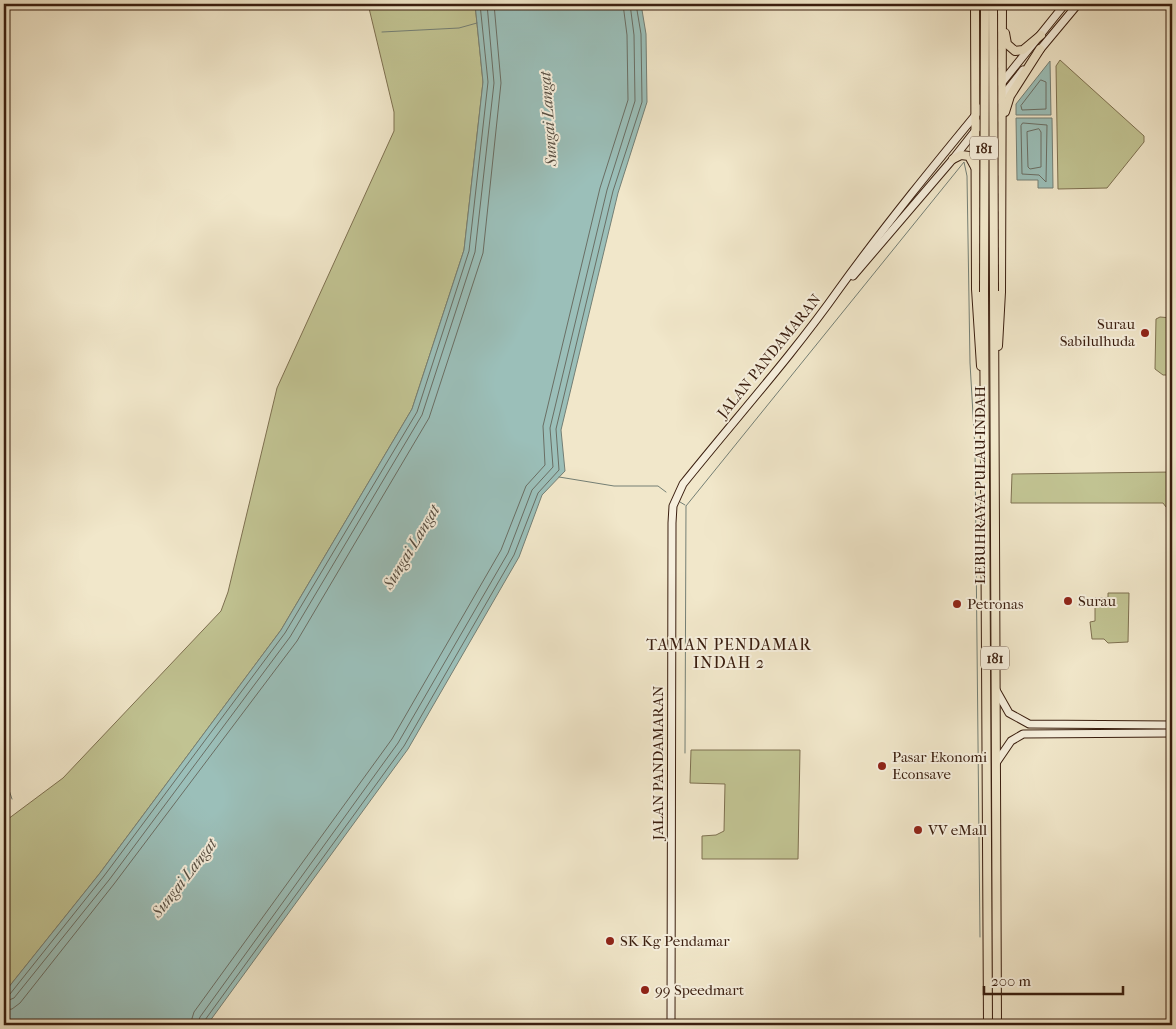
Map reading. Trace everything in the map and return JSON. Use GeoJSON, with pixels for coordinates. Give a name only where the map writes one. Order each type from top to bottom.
{"type":"FeatureCollection","features":[{"type":"Feature","properties":{"kind":"main road"},"geometry":{"type":"LineString","coordinates":[[975,4],[978,345],[985,383]]}},
{"type":"Feature","properties":{"kind":"main road","name":"LEBUHRAYA PULAU INDAH"},"geometry":{"type":"LineString","coordinates":[[985,4],[984,292],[988,1025]]}},
{"type":"Feature","properties":{"kind":"main road","name":"LEBUHRAYA PULAU INDAH"},"geometry":{"type":"LineString","coordinates":[[993,4],[993,390],[997,1025]]}},
{"type":"Feature","properties":{"kind":"main road","name":"JALAN PANDAMARAN"},"geometry":{"type":"LineString","coordinates":[[671,1025],[673,506],[683,484],[840,288],[899,209],[1065,4]]}},
{"type":"Feature","properties":{"kind":"main road","name":"JALAN PANDAMARAN"},"geometry":{"type":"LineString","coordinates":[[840,288],[852,277],[953,158],[1078,4]]}},
{"type":"Feature","properties":{"kind":"main road"},"geometry":{"type":"LineString","coordinates":[[1002,8],[1007,44],[1012,50],[1023,50],[1041,36]]}},
{"type":"Feature","properties":{"kind":"main road"},"geometry":{"type":"LineString","coordinates":[[993,390],[998,349],[1001,292],[1002,8]]}},
{"type":"Feature","properties":{"kind":"main road"},"geometry":{"type":"LineString","coordinates":[[1001,162],[1006,106],[1040,49]]}},
{"type":"Feature","properties":{"kind":"main road"},"geometry":{"type":"LineString","coordinates":[[975,74],[993,93],[1001,97]]}},
{"type":"Feature","properties":{"kind":"main road"},"geometry":{"type":"LineString","coordinates":[[976,114],[1001,135]]}},
{"type":"Feature","properties":{"kind":"main road"},"geometry":{"type":"LineString","coordinates":[[953,158],[962,155],[968,156],[976,169]]}},
{"type":"Feature","properties":{"kind":"main road"},"geometry":{"type":"LineString","coordinates":[[976,192],[978,177],[991,170],[998,174],[1001,193]]}},
{"type":"Feature","properties":{"kind":"main road"},"geometry":{"type":"LineString","coordinates":[[996,690],[1009,713],[1029,724],[1172,725]]}},
{"type":"Feature","properties":{"kind":"main road"},"geometry":{"type":"LineString","coordinates":[[996,763],[1011,741],[1023,734],[1172,733]]}},
{"type":"Feature","properties":{"kind":"green space"},"geometry":{"type":"Polygon","coordinates":[[[368,4],[475,4],[483,82],[464,250],[412,409],[281,630],[100,873],[4,993],[4,822],[63,778],[221,611],[228,592],[277,388],[394,131],[394,112],[368,4]]]}},
{"type":"Feature","properties":{"kind":"green space"},"geometry":{"type":"Polygon","coordinates":[[[1060,60],[1144,136],[1144,142],[1107,188],[1058,189],[1056,66],[1060,60]]]}},
{"type":"Feature","properties":{"kind":"green space"},"geometry":{"type":"Polygon","coordinates":[[[1160,317],[1172,318],[1172,375],[1163,375],[1155,369],[1156,319],[1160,317]]]}},
{"type":"Feature","properties":{"kind":"green space"},"geometry":{"type":"Polygon","coordinates":[[[1172,472],[1172,507],[1166,507],[1163,503],[1011,503],[1012,474],[1172,472]]]}},
{"type":"Feature","properties":{"kind":"green space"},"geometry":{"type":"Polygon","coordinates":[[[1108,593],[1129,593],[1128,642],[1108,643],[1104,639],[1092,639],[1090,622],[1095,621],[1095,598],[1108,598],[1108,593]]]}},
{"type":"Feature","properties":{"kind":"green space"},"geometry":{"type":"Polygon","coordinates":[[[691,750],[800,750],[798,859],[702,859],[702,836],[716,835],[724,831],[725,784],[690,783],[691,750]]]}},
{"type":"Feature","properties":{"kind":"water","name":"Sungai Langat"},"geometry":{"type":"Polygon","coordinates":[[[475,4],[641,4],[646,34],[647,102],[618,193],[561,430],[565,471],[542,495],[519,557],[408,749],[207,1025],[4,1025],[4,993],[100,873],[281,630],[412,409],[464,250],[483,82],[475,4]]]}},
{"type":"Feature","properties":{"kind":"water"},"geometry":{"type":"Polygon","coordinates":[[[1050,61],[1051,115],[1016,115],[1016,104],[1050,61]]]}},
{"type":"Feature","properties":{"kind":"water"},"geometry":{"type":"Polygon","coordinates":[[[1016,118],[1052,118],[1053,188],[1038,188],[1038,180],[1017,180],[1016,118]]]}},
{"type":"Feature","properties":{"kind":"waterway"},"geometry":{"type":"LineString","coordinates":[[382,32],[459,28],[477,23]]}},
{"type":"Feature","properties":{"kind":"waterway"},"geometry":{"type":"LineString","coordinates":[[685,753],[686,506],[964,162],[967,176],[970,363],[975,449],[980,937]]}},
{"type":"Feature","properties":{"kind":"waterway"},"geometry":{"type":"LineString","coordinates":[[559,477],[614,486],[658,486],[666,492]]}},
{"type":"Feature","properties":{"kind":"waterway"},"geometry":{"type":"LineString","coordinates":[[680,502],[685,505]]}},
{"type":"Feature","properties":{"kind":"waterway"},"geometry":{"type":"LineString","coordinates":[[4,775],[12,799]]}},
{"type":"Feature","properties":{"kind":"place","name":"Surau Sabilulhuda"},"geometry":{"type":"Point","coordinates":[1145,333]}},
{"type":"Feature","properties":{"kind":"place","name":"Surau"},"geometry":{"type":"Point","coordinates":[1068,601]}},
{"type":"Feature","properties":{"kind":"place","name":"Petronas"},"geometry":{"type":"Point","coordinates":[957,604]}},
{"type":"Feature","properties":{"kind":"place","name":"Pasar Ekonomi Econsave"},"geometry":{"type":"Point","coordinates":[882,766]}},
{"type":"Feature","properties":{"kind":"place","name":"VV eMall"},"geometry":{"type":"Point","coordinates":[918,830]}},
{"type":"Feature","properties":{"kind":"place","name":"SK Kg Pendamar"},"geometry":{"type":"Point","coordinates":[610,941]}},
{"type":"Feature","properties":{"kind":"place","name":"99 Speedmart"},"geometry":{"type":"Point","coordinates":[645,990]}},
{"type":"Feature","properties":{"kind":"district","name":"TAMAN PENDAMAR INDAH 2"},"geometry":{"type":"Point","coordinates":[729,653]}}]}
